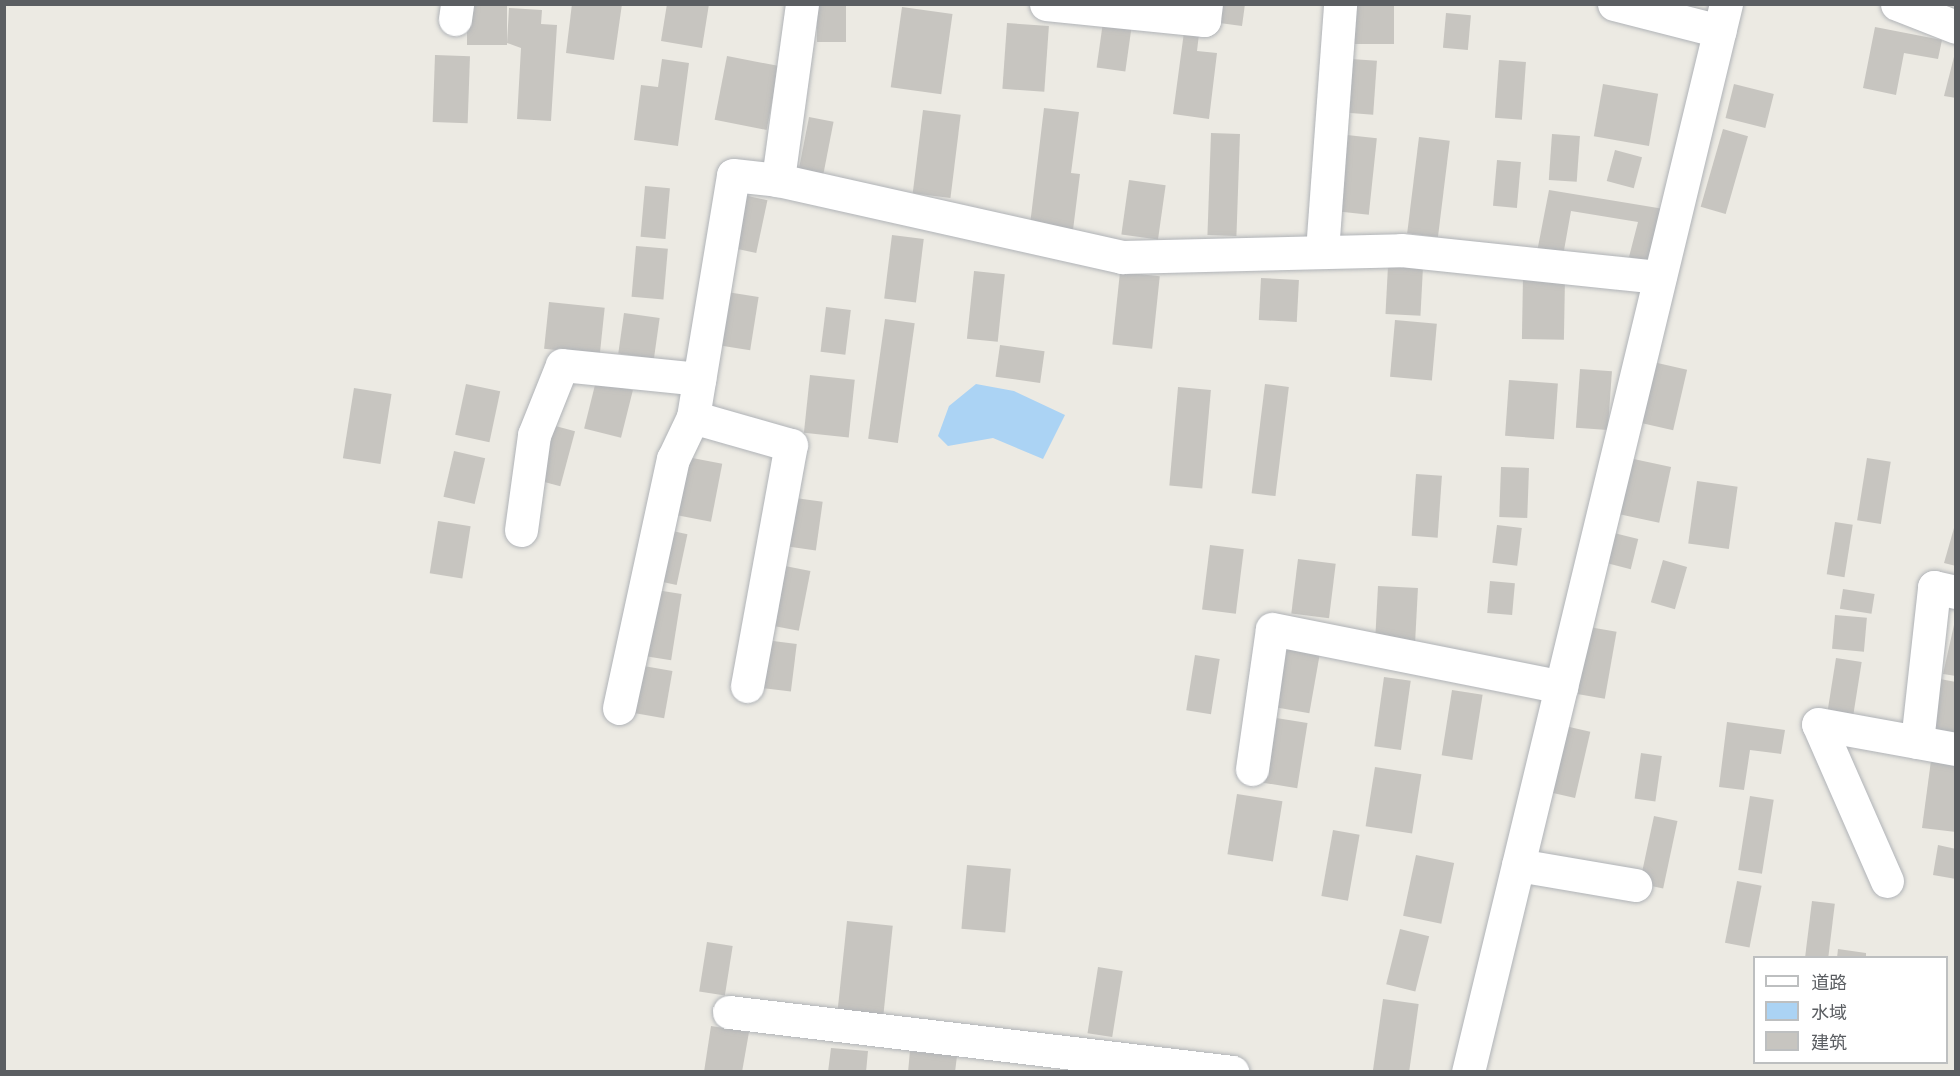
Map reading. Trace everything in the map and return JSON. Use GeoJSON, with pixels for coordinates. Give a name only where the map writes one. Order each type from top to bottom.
{"type":"FeatureCollection","features":[{"type":"Feature","properties":{"kind":"street"},"geometry":{"type":"LineString","coordinates":[[778,180],[802,4]]}},
{"type":"Feature","properties":{"kind":"street"},"geometry":{"type":"LineString","coordinates":[[1046,4],[1204,20],[1206,4]]}},
{"type":"Feature","properties":{"kind":"street"},"geometry":{"type":"LineString","coordinates":[[1322,251],[1340,4]]}},
{"type":"Feature","properties":{"kind":"street"},"geometry":{"type":"LineString","coordinates":[[1468,1071],[1723,18],[1614,4]]}},
{"type":"Feature","properties":{"kind":"street"},"geometry":{"type":"LineString","coordinates":[[1897,4],[1956,27]]}},
{"type":"Feature","properties":{"kind":"street"},"geometry":{"type":"LineString","coordinates":[[619,708],[673,459],[693,417],[733,175],[778,180],[1122,257],[1401,250],[1660,277]]}},
{"type":"Feature","properties":{"kind":"street"},"geometry":{"type":"LineString","coordinates":[[521,530],[534,435],[562,365],[699,379]]}},
{"type":"Feature","properties":{"kind":"street"},"geometry":{"type":"LineString","coordinates":[[693,417],[791,445],[747,686]]}},
{"type":"Feature","properties":{"kind":"street"},"geometry":{"type":"LineString","coordinates":[[1917,742],[1934,587],[1956,592]]}},
{"type":"Feature","properties":{"kind":"street"},"geometry":{"type":"LineString","coordinates":[[1252,769],[1272,629],[1561,687]]}},
{"type":"Feature","properties":{"kind":"street"},"geometry":{"type":"LineString","coordinates":[[1887,881],[1818,724],[1956,749]]}},
{"type":"Feature","properties":{"kind":"street"},"geometry":{"type":"LineString","coordinates":[[1518,865],[1635,885]]}},
{"type":"Feature","properties":{"kind":"street"},"geometry":{"type":"LineString","coordinates":[[729,1012],[1232,1071]]}},
{"type":"Feature","properties":{"kind":"water"},"geometry":{"type":"Polygon","coordinates":[[[976,384],[1014,391],[1065,415],[1043,459],[993,438],[948,446],[938,436],[949,406],[976,384]]]}},
{"type":"Feature","properties":{"kind":"building"},"geometry":{"type":"Polygon","coordinates":[[[467,4],[507,4],[507,45],[467,45],[467,4]]]}},
{"type":"Feature","properties":{"kind":"building"},"geometry":{"type":"Polygon","coordinates":[[[572,4],[622,4],[614,60],[566,53],[572,4]]]}},
{"type":"Feature","properties":{"kind":"building"},"geometry":{"type":"Polygon","coordinates":[[[667,4],[709,4],[702,48],[661,41],[667,4]]]}},
{"type":"Feature","properties":{"kind":"building"},"geometry":{"type":"Polygon","coordinates":[[[817,4],[846,4],[846,42],[817,42],[817,4]]]}},
{"type":"Feature","properties":{"kind":"building"},"geometry":{"type":"Polygon","coordinates":[[[1214,4],[1245,4],[1242,26],[1212,22],[1214,4]]]}},
{"type":"Feature","properties":{"kind":"building"},"geometry":{"type":"Polygon","coordinates":[[[1352,4],[1394,4],[1394,44],[1352,44],[1352,4]]]}},
{"type":"Feature","properties":{"kind":"building"},"geometry":{"type":"Polygon","coordinates":[[[902,7],[953,14],[941,94],[891,87],[902,7]]]}},
{"type":"Feature","properties":{"kind":"building"},"geometry":{"type":"Polygon","coordinates":[[[509,8],[542,10],[541,24],[557,25],[551,121],[517,119],[521,48],[507,43],[509,8]]]}},
{"type":"Feature","properties":{"kind":"building"},"geometry":{"type":"Polygon","coordinates":[[[1446,13],[1471,15],[1468,50],[1443,48],[1446,13]]]}},
{"type":"Feature","properties":{"kind":"building"},"geometry":{"type":"Polygon","coordinates":[[[1103,22],[1132,26],[1125,72],[1097,68],[1103,22]]]}},
{"type":"Feature","properties":{"kind":"building"},"geometry":{"type":"Polygon","coordinates":[[[1007,23],[1049,26],[1044,92],[1002,89],[1007,23]]]}},
{"type":"Feature","properties":{"kind":"building"},"geometry":{"type":"Polygon","coordinates":[[[1875,27],[1942,40],[1938,59],[1904,53],[1896,95],[1863,88],[1875,27]]]}},
{"type":"Feature","properties":{"kind":"building"},"geometry":{"type":"Polygon","coordinates":[[[1184,32],[1199,34],[1197,51],[1217,53],[1209,119],[1173,114],[1184,32]]]}},
{"type":"Feature","properties":{"kind":"building"},"geometry":{"type":"Polygon","coordinates":[[[1956,49],[1956,98],[1944,96],[1956,49]]]}},
{"type":"Feature","properties":{"kind":"building"},"geometry":{"type":"Polygon","coordinates":[[[435,55],[470,56],[468,123],[433,122],[435,55]]]}},
{"type":"Feature","properties":{"kind":"building"},"geometry":{"type":"Polygon","coordinates":[[[727,56],[779,66],[767,130],[715,120],[727,56]]]}},
{"type":"Feature","properties":{"kind":"building"},"geometry":{"type":"Polygon","coordinates":[[[662,59],[689,63],[678,146],[634,140],[641,85],[658,87],[662,59]]]}},
{"type":"Feature","properties":{"kind":"building"},"geometry":{"type":"Polygon","coordinates":[[[1351,59],[1377,61],[1373,115],[1347,113],[1351,59]]]}},
{"type":"Feature","properties":{"kind":"building"},"geometry":{"type":"Polygon","coordinates":[[[1499,60],[1526,62],[1522,120],[1495,118],[1499,60]]]}},
{"type":"Feature","properties":{"kind":"building"},"geometry":{"type":"Polygon","coordinates":[[[1603,84],[1658,94],[1649,146],[1594,136],[1603,84]]]}},
{"type":"Feature","properties":{"kind":"building"},"geometry":{"type":"Polygon","coordinates":[[[1734,84],[1774,94],[1765,128],[1726,118],[1734,84]]]}},
{"type":"Feature","properties":{"kind":"building"},"geometry":{"type":"Polygon","coordinates":[[[1044,108],[1079,112],[1071,173],[1080,174],[1072,238],[1029,233],[1044,108]]]}},
{"type":"Feature","properties":{"kind":"building"},"geometry":{"type":"Polygon","coordinates":[[[923,110],[961,115],[950,198],[913,193],[923,110]]]}},
{"type":"Feature","properties":{"kind":"building"},"geometry":{"type":"Polygon","coordinates":[[[809,117],[834,122],[822,179],[798,174],[809,117]]]}},
{"type":"Feature","properties":{"kind":"building"},"geometry":{"type":"Polygon","coordinates":[[[1723,129],[1748,136],[1726,214],[1701,207],[1723,129]]]}},
{"type":"Feature","properties":{"kind":"building"},"geometry":{"type":"Polygon","coordinates":[[[1211,133],[1240,134],[1236,236],[1207,235],[1211,133]]]}},
{"type":"Feature","properties":{"kind":"building"},"geometry":{"type":"Polygon","coordinates":[[[1552,134],[1580,136],[1577,182],[1549,180],[1552,134]]]}},
{"type":"Feature","properties":{"kind":"building"},"geometry":{"type":"Polygon","coordinates":[[[1347,135],[1377,138],[1369,215],[1339,212],[1347,135]]]}},
{"type":"Feature","properties":{"kind":"building"},"geometry":{"type":"Polygon","coordinates":[[[1419,137],[1450,141],[1438,237],[1407,233],[1419,137]]]}},
{"type":"Feature","properties":{"kind":"building"},"geometry":{"type":"Polygon","coordinates":[[[1615,150],[1642,157],[1634,188],[1607,181],[1615,150]]]}},
{"type":"Feature","properties":{"kind":"building"},"geometry":{"type":"Polygon","coordinates":[[[1497,160],[1521,162],[1517,208],[1493,206],[1497,160]]]}},
{"type":"Feature","properties":{"kind":"building"},"geometry":{"type":"Polygon","coordinates":[[[1129,180],[1166,185],[1158,240],[1121,234],[1129,180]]]}},
{"type":"Feature","properties":{"kind":"building"},"geometry":{"type":"Polygon","coordinates":[[[645,186],[670,188],[665,239],[641,237],[645,186]]]}},
{"type":"Feature","properties":{"kind":"building"},"geometry":{"type":"Polygon","coordinates":[[[1549,190],[1664,209],[1647,261],[1629,257],[1638,222],[1571,211],[1563,256],[1537,252],[1549,190]]]}},
{"type":"Feature","properties":{"kind":"building"},"geometry":{"type":"Polygon","coordinates":[[[743,195],[767,200],[756,253],[732,248],[743,195]]]}},
{"type":"Feature","properties":{"kind":"building"},"geometry":{"type":"Polygon","coordinates":[[[892,235],[924,239],[916,302],[884,299],[892,235]]]}},
{"type":"Feature","properties":{"kind":"building"},"geometry":{"type":"Polygon","coordinates":[[[636,246],[668,249],[663,300],[632,297],[636,246]]]}},
{"type":"Feature","properties":{"kind":"building"},"geometry":{"type":"Polygon","coordinates":[[[1388,266],[1423,268],[1420,316],[1385,314],[1388,266]]]}},
{"type":"Feature","properties":{"kind":"building"},"geometry":{"type":"Polygon","coordinates":[[[974,271],[1005,274],[998,342],[967,339],[974,271]]]}},
{"type":"Feature","properties":{"kind":"building"},"geometry":{"type":"Polygon","coordinates":[[[1120,272],[1160,276],[1152,349],[1112,345],[1120,272]]]}},
{"type":"Feature","properties":{"kind":"building"},"geometry":{"type":"Polygon","coordinates":[[[1523,277],[1565,278],[1564,340],[1522,339],[1523,277]]]}},
{"type":"Feature","properties":{"kind":"building"},"geometry":{"type":"Polygon","coordinates":[[[1261,278],[1299,280],[1297,322],[1259,320],[1261,278]]]}},
{"type":"Feature","properties":{"kind":"building"},"geometry":{"type":"Polygon","coordinates":[[[727,292],[759,297],[750,350],[719,345],[727,292]]]}},
{"type":"Feature","properties":{"kind":"building"},"geometry":{"type":"Polygon","coordinates":[[[549,302],[605,308],[600,355],[544,349],[549,302]]]}},
{"type":"Feature","properties":{"kind":"building"},"geometry":{"type":"Polygon","coordinates":[[[826,307],[851,310],[845,355],[821,352],[826,307]]]}},
{"type":"Feature","properties":{"kind":"building"},"geometry":{"type":"Polygon","coordinates":[[[624,313],[660,318],[654,359],[618,354],[624,313]]]}},
{"type":"Feature","properties":{"kind":"building"},"geometry":{"type":"Polygon","coordinates":[[[885,319],[915,323],[898,443],[868,439],[885,319]]]}},
{"type":"Feature","properties":{"kind":"building"},"geometry":{"type":"Polygon","coordinates":[[[1395,320],[1437,324],[1432,380],[1390,377],[1395,320]]]}},
{"type":"Feature","properties":{"kind":"building"},"geometry":{"type":"Polygon","coordinates":[[[1000,345],[1045,351],[1040,383],[996,377],[1000,345]]]}},
{"type":"Feature","properties":{"kind":"building"},"geometry":{"type":"Polygon","coordinates":[[[1653,362],[1687,370],[1673,430],[1639,422],[1653,362]]]}},
{"type":"Feature","properties":{"kind":"building"},"geometry":{"type":"Polygon","coordinates":[[[1580,369],[1612,371],[1608,430],[1576,428],[1580,369]]]}},
{"type":"Feature","properties":{"kind":"building"},"geometry":{"type":"Polygon","coordinates":[[[810,375],[855,380],[849,437],[804,433],[810,375]]]}},
{"type":"Feature","properties":{"kind":"building"},"geometry":{"type":"Polygon","coordinates":[[[1509,380],[1558,383],[1554,439],[1505,436],[1509,380]]]}},
{"type":"Feature","properties":{"kind":"building"},"geometry":{"type":"Polygon","coordinates":[[[596,381],[633,390],[621,438],[584,429],[596,381]]]}},
{"type":"Feature","properties":{"kind":"building"},"geometry":{"type":"Polygon","coordinates":[[[466,384],[500,391],[489,442],[455,435],[466,384]]]}},
{"type":"Feature","properties":{"kind":"building"},"geometry":{"type":"Polygon","coordinates":[[[1265,384],[1289,387],[1275,496],[1252,493],[1265,384]]]}},
{"type":"Feature","properties":{"kind":"building"},"geometry":{"type":"Polygon","coordinates":[[[1178,387],[1211,390],[1202,488],[1169,486],[1178,387]]]}},
{"type":"Feature","properties":{"kind":"building"},"geometry":{"type":"Polygon","coordinates":[[[354,388],[392,394],[380,464],[343,458],[354,388]]]}},
{"type":"Feature","properties":{"kind":"building"},"geometry":{"type":"Polygon","coordinates":[[[548,424],[575,431],[560,486],[533,479],[548,424]]]}},
{"type":"Feature","properties":{"kind":"building"},"geometry":{"type":"Polygon","coordinates":[[[454,451],[485,458],[475,504],[443,497],[454,451]]]}},
{"type":"Feature","properties":{"kind":"building"},"geometry":{"type":"Polygon","coordinates":[[[682,456],[722,464],[711,522],[671,514],[682,456]]]}},
{"type":"Feature","properties":{"kind":"building"},"geometry":{"type":"Polygon","coordinates":[[[1629,458],[1671,467],[1659,523],[1617,514],[1629,458]]]}},
{"type":"Feature","properties":{"kind":"building"},"geometry":{"type":"Polygon","coordinates":[[[1867,458],[1891,462],[1881,524],[1857,520],[1867,458]]]}},
{"type":"Feature","properties":{"kind":"building"},"geometry":{"type":"Polygon","coordinates":[[[1501,467],[1529,468],[1527,518],[1499,517],[1501,467]]]}},
{"type":"Feature","properties":{"kind":"building"},"geometry":{"type":"Polygon","coordinates":[[[1416,474],[1442,476],[1438,538],[1412,536],[1416,474]]]}},
{"type":"Feature","properties":{"kind":"building"},"geometry":{"type":"Polygon","coordinates":[[[1697,481],[1738,487],[1729,549],[1688,543],[1697,481]]]}},
{"type":"Feature","properties":{"kind":"building"},"geometry":{"type":"Polygon","coordinates":[[[788,497],[823,502],[816,550],[781,546],[788,497]]]}},
{"type":"Feature","properties":{"kind":"building"},"geometry":{"type":"Polygon","coordinates":[[[438,521],[471,526],[462,579],[430,573],[438,521]]]}},
{"type":"Feature","properties":{"kind":"building"},"geometry":{"type":"Polygon","coordinates":[[[1956,521],[1956,566],[1944,563],[1956,521]]]}},
{"type":"Feature","properties":{"kind":"building"},"geometry":{"type":"Polygon","coordinates":[[[1835,522],[1853,525],[1844,577],[1827,574],[1835,522]]]}},
{"type":"Feature","properties":{"kind":"building"},"geometry":{"type":"Polygon","coordinates":[[[1497,525],[1522,528],[1517,566],[1492,563],[1497,525]]]}},
{"type":"Feature","properties":{"kind":"building"},"geometry":{"type":"Polygon","coordinates":[[[663,529],[687,534],[677,585],[652,580],[663,529]]]}},
{"type":"Feature","properties":{"kind":"building"},"geometry":{"type":"Polygon","coordinates":[[[1614,533],[1638,539],[1631,569],[1607,563],[1614,533]]]}},
{"type":"Feature","properties":{"kind":"building"},"geometry":{"type":"Polygon","coordinates":[[[1210,545],[1244,549],[1236,614],[1202,610],[1210,545]]]}},
{"type":"Feature","properties":{"kind":"building"},"geometry":{"type":"Polygon","coordinates":[[[1298,559],[1336,564],[1329,618],[1291,614],[1298,559]]]}},
{"type":"Feature","properties":{"kind":"building"},"geometry":{"type":"Polygon","coordinates":[[[1663,560],[1687,567],[1675,609],[1651,602],[1663,560]]]}},
{"type":"Feature","properties":{"kind":"building"},"geometry":{"type":"Polygon","coordinates":[[[780,565],[810,571],[799,631],[768,625],[780,565]]]}},
{"type":"Feature","properties":{"kind":"building"},"geometry":{"type":"Polygon","coordinates":[[[1490,581],[1515,583],[1512,615],[1487,613],[1490,581]]]}},
{"type":"Feature","properties":{"kind":"building"},"geometry":{"type":"Polygon","coordinates":[[[1378,586],[1418,588],[1415,646],[1375,644],[1378,586]]]}},
{"type":"Feature","properties":{"kind":"building"},"geometry":{"type":"Polygon","coordinates":[[[650,589],[682,594],[671,660],[640,655],[650,589]]]}},
{"type":"Feature","properties":{"kind":"building"},"geometry":{"type":"Polygon","coordinates":[[[1843,589],[1875,594],[1871,614],[1840,609],[1843,589]]]}},
{"type":"Feature","properties":{"kind":"building"},"geometry":{"type":"Polygon","coordinates":[[[1835,615],[1867,618],[1864,652],[1832,649],[1835,615]]]}},
{"type":"Feature","properties":{"kind":"building"},"geometry":{"type":"Polygon","coordinates":[[[1956,616],[1956,676],[1943,674],[1956,616]]]}},
{"type":"Feature","properties":{"kind":"building"},"geometry":{"type":"Polygon","coordinates":[[[1589,627],[1617,632],[1605,699],[1577,694],[1589,627]]]}},
{"type":"Feature","properties":{"kind":"building"},"geometry":{"type":"Polygon","coordinates":[[[765,640],[797,644],[791,692],[759,688],[765,640]]]}},
{"type":"Feature","properties":{"kind":"building"},"geometry":{"type":"Polygon","coordinates":[[[1285,644],[1320,650],[1309,713],[1274,707],[1285,644]]]}},
{"type":"Feature","properties":{"kind":"building"},"geometry":{"type":"Polygon","coordinates":[[[1195,655],[1220,659],[1211,714],[1186,710],[1195,655]]]}},
{"type":"Feature","properties":{"kind":"building"},"geometry":{"type":"Polygon","coordinates":[[[1836,658],[1862,662],[1853,719],[1827,715],[1836,658]]]}},
{"type":"Feature","properties":{"kind":"building"},"geometry":{"type":"Polygon","coordinates":[[[638,665],[672,671],[664,718],[630,712],[638,665]]]}},
{"type":"Feature","properties":{"kind":"building"},"geometry":{"type":"Polygon","coordinates":[[[1384,677],[1411,681],[1401,750],[1374,746],[1384,677]]]}},
{"type":"Feature","properties":{"kind":"building"},"geometry":{"type":"Polygon","coordinates":[[[1940,679],[1956,682],[1956,736],[1932,732],[1940,679]]]}},
{"type":"Feature","properties":{"kind":"building"},"geometry":{"type":"Polygon","coordinates":[[[1452,690],[1483,695],[1472,760],[1442,755],[1452,690]]]}},
{"type":"Feature","properties":{"kind":"building"},"geometry":{"type":"Polygon","coordinates":[[[1270,717],[1308,723],[1297,788],[1260,782],[1270,717]]]}},
{"type":"Feature","properties":{"kind":"building"},"geometry":{"type":"Polygon","coordinates":[[[1727,722],[1785,730],[1781,754],[1750,750],[1744,790],[1719,787],[1727,722]]]}},
{"type":"Feature","properties":{"kind":"building"},"geometry":{"type":"Polygon","coordinates":[[[1565,726],[1590,732],[1575,798],[1550,792],[1565,726]]]}},
{"type":"Feature","properties":{"kind":"building"},"geometry":{"type":"Polygon","coordinates":[[[1641,753],[1662,756],[1655,801],[1635,799],[1641,753]]]}},
{"type":"Feature","properties":{"kind":"building"},"geometry":{"type":"Polygon","coordinates":[[[1932,753],[1956,757],[1956,832],[1922,828],[1932,753]]]}},
{"type":"Feature","properties":{"kind":"building"},"geometry":{"type":"Polygon","coordinates":[[[1375,767],[1421,774],[1412,834],[1366,826],[1375,767]]]}},
{"type":"Feature","properties":{"kind":"building"},"geometry":{"type":"Polygon","coordinates":[[[1237,794],[1282,801],[1273,861],[1227,854],[1237,794]]]}},
{"type":"Feature","properties":{"kind":"building"},"geometry":{"type":"Polygon","coordinates":[[[1750,796],[1774,800],[1762,874],[1738,870],[1750,796]]]}},
{"type":"Feature","properties":{"kind":"building"},"geometry":{"type":"Polygon","coordinates":[[[1654,816],[1677,821],[1663,888],[1640,883],[1654,816]]]}},
{"type":"Feature","properties":{"kind":"building"},"geometry":{"type":"Polygon","coordinates":[[[1333,830],[1360,835],[1348,901],[1321,896],[1333,830]]]}},
{"type":"Feature","properties":{"kind":"building"},"geometry":{"type":"Polygon","coordinates":[[[1938,845],[1956,849],[1956,879],[1933,875],[1938,845]]]}},
{"type":"Feature","properties":{"kind":"building"},"geometry":{"type":"Polygon","coordinates":[[[1416,855],[1454,863],[1441,924],[1403,916],[1416,855]]]}},
{"type":"Feature","properties":{"kind":"building"},"geometry":{"type":"Polygon","coordinates":[[[967,865],[1011,869],[1005,933],[961,929],[967,865]]]}},
{"type":"Feature","properties":{"kind":"building"},"geometry":{"type":"Polygon","coordinates":[[[1737,881],[1762,886],[1750,948],[1725,943],[1737,881]]]}},
{"type":"Feature","properties":{"kind":"building"},"geometry":{"type":"Polygon","coordinates":[[[1812,901],[1835,904],[1828,956],[1805,956],[1812,901]]]}},
{"type":"Feature","properties":{"kind":"building"},"geometry":{"type":"Polygon","coordinates":[[[847,921],[893,926],[883,1016],[837,1012],[847,921]]]}},
{"type":"Feature","properties":{"kind":"building"},"geometry":{"type":"Polygon","coordinates":[[[1400,929],[1429,936],[1415,992],[1386,984],[1400,929]]]}},
{"type":"Feature","properties":{"kind":"building"},"geometry":{"type":"Polygon","coordinates":[[[707,942],[733,946],[725,995],[699,991],[707,942]]]}},
{"type":"Feature","properties":{"kind":"building"},"geometry":{"type":"Polygon","coordinates":[[[1838,949],[1866,953],[1866,956],[1837,956],[1838,949]]]}},
{"type":"Feature","properties":{"kind":"building"},"geometry":{"type":"Polygon","coordinates":[[[1098,967],[1123,971],[1112,1037],[1088,1033],[1098,967]]]}},
{"type":"Feature","properties":{"kind":"building"},"geometry":{"type":"Polygon","coordinates":[[[1383,999],[1419,1004],[1409,1072],[1373,1071],[1383,999]]]}},
{"type":"Feature","properties":{"kind":"building"},"geometry":{"type":"Polygon","coordinates":[[[711,1026],[749,1032],[742,1072],[704,1072],[711,1026]]]}},
{"type":"Feature","properties":{"kind":"building"},"geometry":{"type":"Polygon","coordinates":[[[831,1048],[868,1051],[866,1072],[828,1072],[831,1048]]]}},
{"type":"Feature","properties":{"kind":"building"},"geometry":{"type":"Polygon","coordinates":[[[910,1051],[957,1056],[955,1072],[908,1072],[910,1051]]]}}]}
